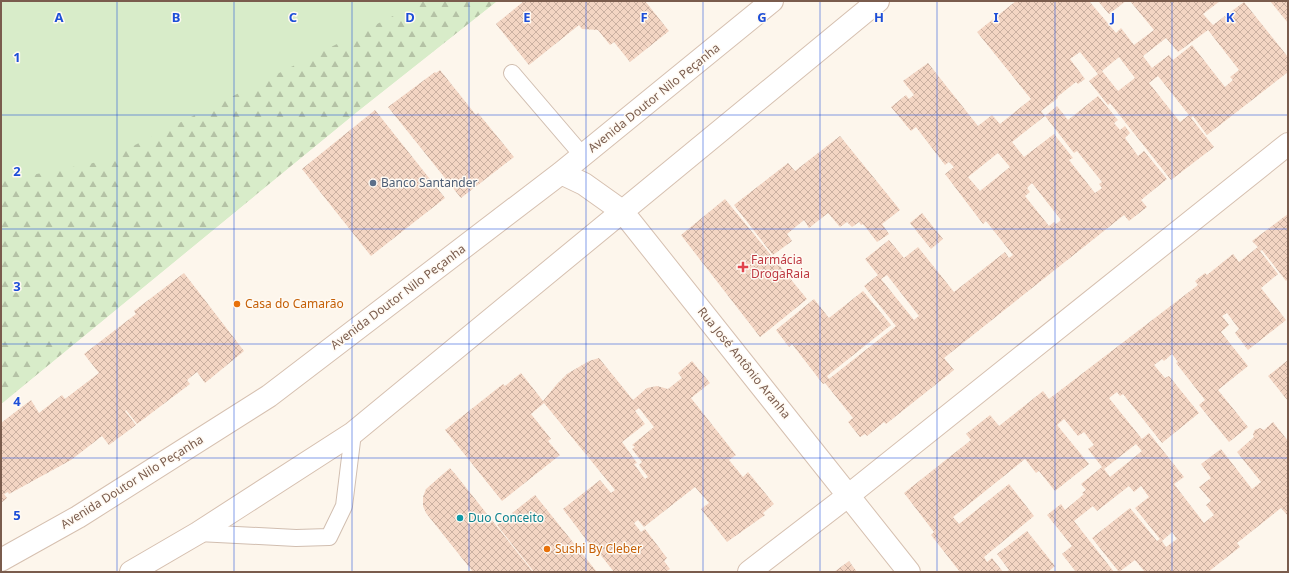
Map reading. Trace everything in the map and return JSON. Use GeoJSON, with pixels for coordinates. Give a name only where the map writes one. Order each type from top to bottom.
{"type":"FeatureCollection","features":[{"type":"Feature","properties":{"kind":"main road","name":"Avenida Doutor Nilo Peçanha"},"geometry":{"type":"LineString","coordinates":[[1,560],[78,517],[269,396],[583,156],[772,1]]}},
{"type":"Feature","properties":{"kind":"main road"},"geometry":{"type":"LineString","coordinates":[[131,572],[198,533],[353,432],[878,1]]}},
{"type":"Feature","properties":{"kind":"main road"},"geometry":{"type":"LineString","coordinates":[[749,572],[849,495],[1288,144]]}},
{"type":"Feature","properties":{"kind":"main road","name":"Rua José Antônio Aranha"},"geometry":{"type":"LineString","coordinates":[[561,173],[584,184],[622,211],[909,572]]}},
{"type":"Feature","properties":{"kind":"lane"},"geometry":{"type":"LineString","coordinates":[[512,73],[583,156]]}},
{"type":"Feature","properties":{"kind":"lane"},"geometry":{"type":"LineString","coordinates":[[198,533],[296,538],[329,537],[344,506],[353,432]]}},
{"type":"Feature","properties":{"kind":"green space"},"geometry":{"type":"Polygon","coordinates":[[[1,1],[497,1],[358,111],[1,404],[1,1]]]}},
{"type":"Feature","properties":{"kind":"green space"},"geometry":{"type":"Polygon","coordinates":[[[423,1],[497,1],[358,111],[1,404],[1,181],[103,161],[423,1]]]}},
{"type":"Feature","properties":{"kind":"building"},"geometry":{"type":"Polygon","coordinates":[[[524,1],[645,1],[669,31],[630,62],[614,42],[610,45],[598,30],[582,29],[579,25],[529,65],[496,24],[524,1]]]}},
{"type":"Feature","properties":{"kind":"building"},"geometry":{"type":"Polygon","coordinates":[[[1016,1],[1089,1],[1116,33],[1121,28],[1134,45],[1154,30],[1130,1],[1220,1],[1203,14],[1213,25],[1244,2],[1288,57],[1288,72],[1207,135],[1193,116],[1191,118],[1214,147],[1171,180],[1110,103],[1108,105],[1089,81],[1098,74],[1080,52],[1070,59],[1085,79],[1078,84],[1076,82],[1041,111],[1045,116],[1057,106],[1068,120],[1098,96],[1118,120],[1114,123],[1120,130],[1125,126],[1130,133],[1125,138],[1138,156],[1144,151],[1167,179],[1141,200],[1147,207],[1129,221],[1124,215],[944,358],[954,370],[886,424],[884,422],[867,436],[865,434],[860,437],[848,422],[853,418],[825,383],[823,384],[792,344],[789,347],[776,330],[814,299],[829,318],[863,291],[891,325],[827,376],[829,379],[896,326],[864,286],[878,275],[865,259],[889,240],[904,258],[918,247],[954,292],[1005,252],[1009,258],[1013,255],[986,221],[983,224],[945,174],[954,167],[949,162],[945,165],[916,127],[911,131],[891,107],[906,95],[909,99],[914,95],[903,81],[928,63],[978,126],[992,115],[1000,124],[1031,99],[977,32],[1016,1]],[[1208,30],[1178,52],[1166,38],[1143,56],[1152,68],[1169,55],[1173,60],[1192,45],[1225,87],[1233,80],[1230,77],[1239,70],[1208,30]],[[1119,57],[1102,71],[1118,91],[1135,78],[1119,57]],[[1158,76],[1149,83],[1180,122],[1189,115],[1158,76]],[[1045,116],[1012,142],[1024,157],[1054,134],[1073,158],[1069,160],[1095,193],[1102,188],[1099,184],[1102,182],[1077,151],[1074,153],[1045,116]],[[998,153],[968,177],[980,191],[1010,167],[998,153]],[[1032,183],[1027,188],[1030,192],[1025,196],[1049,226],[1054,222],[1056,224],[1061,220],[1032,183]],[[887,275],[881,279],[914,320],[919,316],[887,275]]]}},
{"type":"Feature","properties":{"kind":"building"},"geometry":{"type":"Polygon","coordinates":[[[1098,1],[1126,1],[1109,14],[1098,1]]]}},
{"type":"Feature","properties":{"kind":"building"},"geometry":{"type":"Polygon","coordinates":[[[1270,1],[1288,1],[1288,23],[1270,1]]]}},
{"type":"Feature","properties":{"kind":"building"},"geometry":{"type":"Polygon","coordinates":[[[440,70],[476,115],[478,113],[514,157],[461,198],[388,107],[435,72],[436,73],[440,70]]]}},
{"type":"Feature","properties":{"kind":"building","name":"Banco Santander"},"geometry":{"type":"Polygon","coordinates":[[[375,110],[445,198],[371,256],[302,169],[375,110]]]}},
{"type":"Feature","properties":{"kind":"building"},"geometry":{"type":"Polygon","coordinates":[[[840,136],[900,210],[882,224],[889,234],[877,242],[863,224],[861,225],[859,222],[852,227],[847,222],[840,227],[828,213],[809,228],[804,220],[787,234],[792,241],[773,255],[734,205],[788,163],[795,171],[840,136]]]}},
{"type":"Feature","properties":{"kind":"building","name":"Farmácia DrogaRaia"},"geometry":{"type":"Polygon","coordinates":[[[725,199],[807,299],[760,337],[681,235],[725,199]]]}},
{"type":"Feature","properties":{"kind":"building"},"geometry":{"type":"Polygon","coordinates":[[[922,213],[943,239],[931,249],[910,223],[922,213]]]}},
{"type":"Feature","properties":{"kind":"building"},"geometry":{"type":"Polygon","coordinates":[[[1288,214],[1288,279],[1286,281],[1262,250],[1260,251],[1278,274],[1261,288],[1286,320],[1248,350],[1235,333],[1239,329],[1227,313],[1222,316],[1229,325],[1221,332],[1248,366],[1218,390],[1248,427],[1229,442],[1199,405],[1205,400],[1176,363],[1178,362],[1172,354],[1164,361],[1162,359],[1154,365],[1165,378],[1169,376],[1199,413],[1162,443],[1123,394],[1120,396],[1117,392],[1109,398],[1142,439],[1149,433],[1184,477],[1174,484],[1204,523],[1214,515],[1206,505],[1211,501],[1199,487],[1211,478],[1201,464],[1221,449],[1252,489],[1261,482],[1237,452],[1254,437],[1253,434],[1255,430],[1260,428],[1264,430],[1273,422],[1288,441],[1288,516],[1281,508],[1237,543],[1240,547],[1208,572],[1145,572],[1135,560],[1119,572],[1092,538],[1130,508],[1157,541],[1160,539],[1135,508],[1149,497],[1141,486],[1134,492],[1129,486],[1097,511],[1093,506],[1074,521],[1114,572],[1076,572],[1062,554],[1072,546],[1047,515],[1061,504],[1065,510],[1084,494],[1082,493],[1086,490],[1081,484],[1102,467],[1088,449],[1094,445],[1084,432],[1078,436],[1064,419],[1057,425],[1089,464],[1055,491],[1039,471],[1036,473],[1025,459],[953,517],[959,524],[1009,484],[1034,516],[984,557],[987,562],[992,558],[1003,572],[960,572],[931,535],[934,532],[904,493],[971,440],[966,434],[990,415],[999,426],[1043,391],[1049,399],[1198,285],[1195,281],[1205,273],[1207,275],[1233,254],[1239,262],[1258,247],[1252,241],[1288,214]],[[1136,444],[1104,469],[1110,477],[1142,451],[1136,444]],[[1172,532],[1162,541],[1166,547],[1177,539],[1172,532]]]}},
{"type":"Feature","properties":{"kind":"building"},"geometry":{"type":"Polygon","coordinates":[[[184,273],[244,351],[205,383],[197,372],[187,380],[190,384],[137,424],[126,410],[125,411],[136,425],[109,445],[102,436],[71,460],[9,494],[8,492],[4,494],[7,498],[1,503],[1,423],[31,400],[39,413],[62,395],[65,399],[99,373],[84,354],[136,314],[134,311],[184,273]]]}},
{"type":"Feature","properties":{"kind":"building"},"geometry":{"type":"Polygon","coordinates":[[[599,358],[633,400],[647,388],[657,386],[668,389],[682,378],[678,373],[692,361],[710,383],[691,398],[736,455],[729,460],[743,477],[748,472],[774,504],[763,513],[765,515],[727,542],[701,509],[709,503],[695,487],[644,527],[638,520],[634,523],[641,532],[645,529],[667,558],[664,561],[670,569],[666,572],[614,572],[596,549],[594,550],[563,509],[600,480],[611,493],[615,490],[544,403],[531,414],[551,439],[548,441],[560,455],[502,501],[445,430],[503,384],[505,386],[521,373],[543,401],[567,374],[589,361],[599,358]],[[639,408],[635,411],[645,424],[622,442],[637,463],[634,464],[645,479],[648,477],[639,465],[642,462],[632,449],[635,447],[632,445],[654,427],[639,408]]]}},
{"type":"Feature","properties":{"kind":"building"},"geometry":{"type":"Polygon","coordinates":[[[1288,360],[1288,401],[1268,376],[1288,360]]]}},
{"type":"Feature","properties":{"kind":"building","name":"Duo Conceito"},"geometry":{"type":"Polygon","coordinates":[[[450,468],[533,572],[473,572],[426,513],[423,506],[423,497],[426,489],[450,468]]]}},
{"type":"Feature","properties":{"kind":"building","name":"Sushi By Cleber"},"geometry":{"type":"Polygon","coordinates":[[[535,495],[597,572],[534,572],[497,525],[535,495]]]}},
{"type":"Feature","properties":{"kind":"building"},"geometry":{"type":"Polygon","coordinates":[[[1027,531],[1055,566],[1048,572],[1006,572],[1009,570],[997,554],[1027,531]]]}},
{"type":"Feature","properties":{"kind":"building"},"geometry":{"type":"Polygon","coordinates":[[[849,561],[857,572],[834,572],[849,561]]]}},
{"type":"Feature","properties":{"kind":"place","name":"Banco Santander"},"geometry":{"type":"Point","coordinates":[373,183]}},
{"type":"Feature","properties":{"kind":"place","name":"Farmácia DrogaRaia"},"geometry":{"type":"Point","coordinates":[743,267]}},
{"type":"Feature","properties":{"kind":"place","name":"Casa do Camarão"},"geometry":{"type":"Point","coordinates":[237,304]}},
{"type":"Feature","properties":{"kind":"place","name":"Duo Conceito"},"geometry":{"type":"Point","coordinates":[460,518]}},
{"type":"Feature","properties":{"kind":"place","name":"Sushi By Cleber"},"geometry":{"type":"Point","coordinates":[547,549]}}]}
